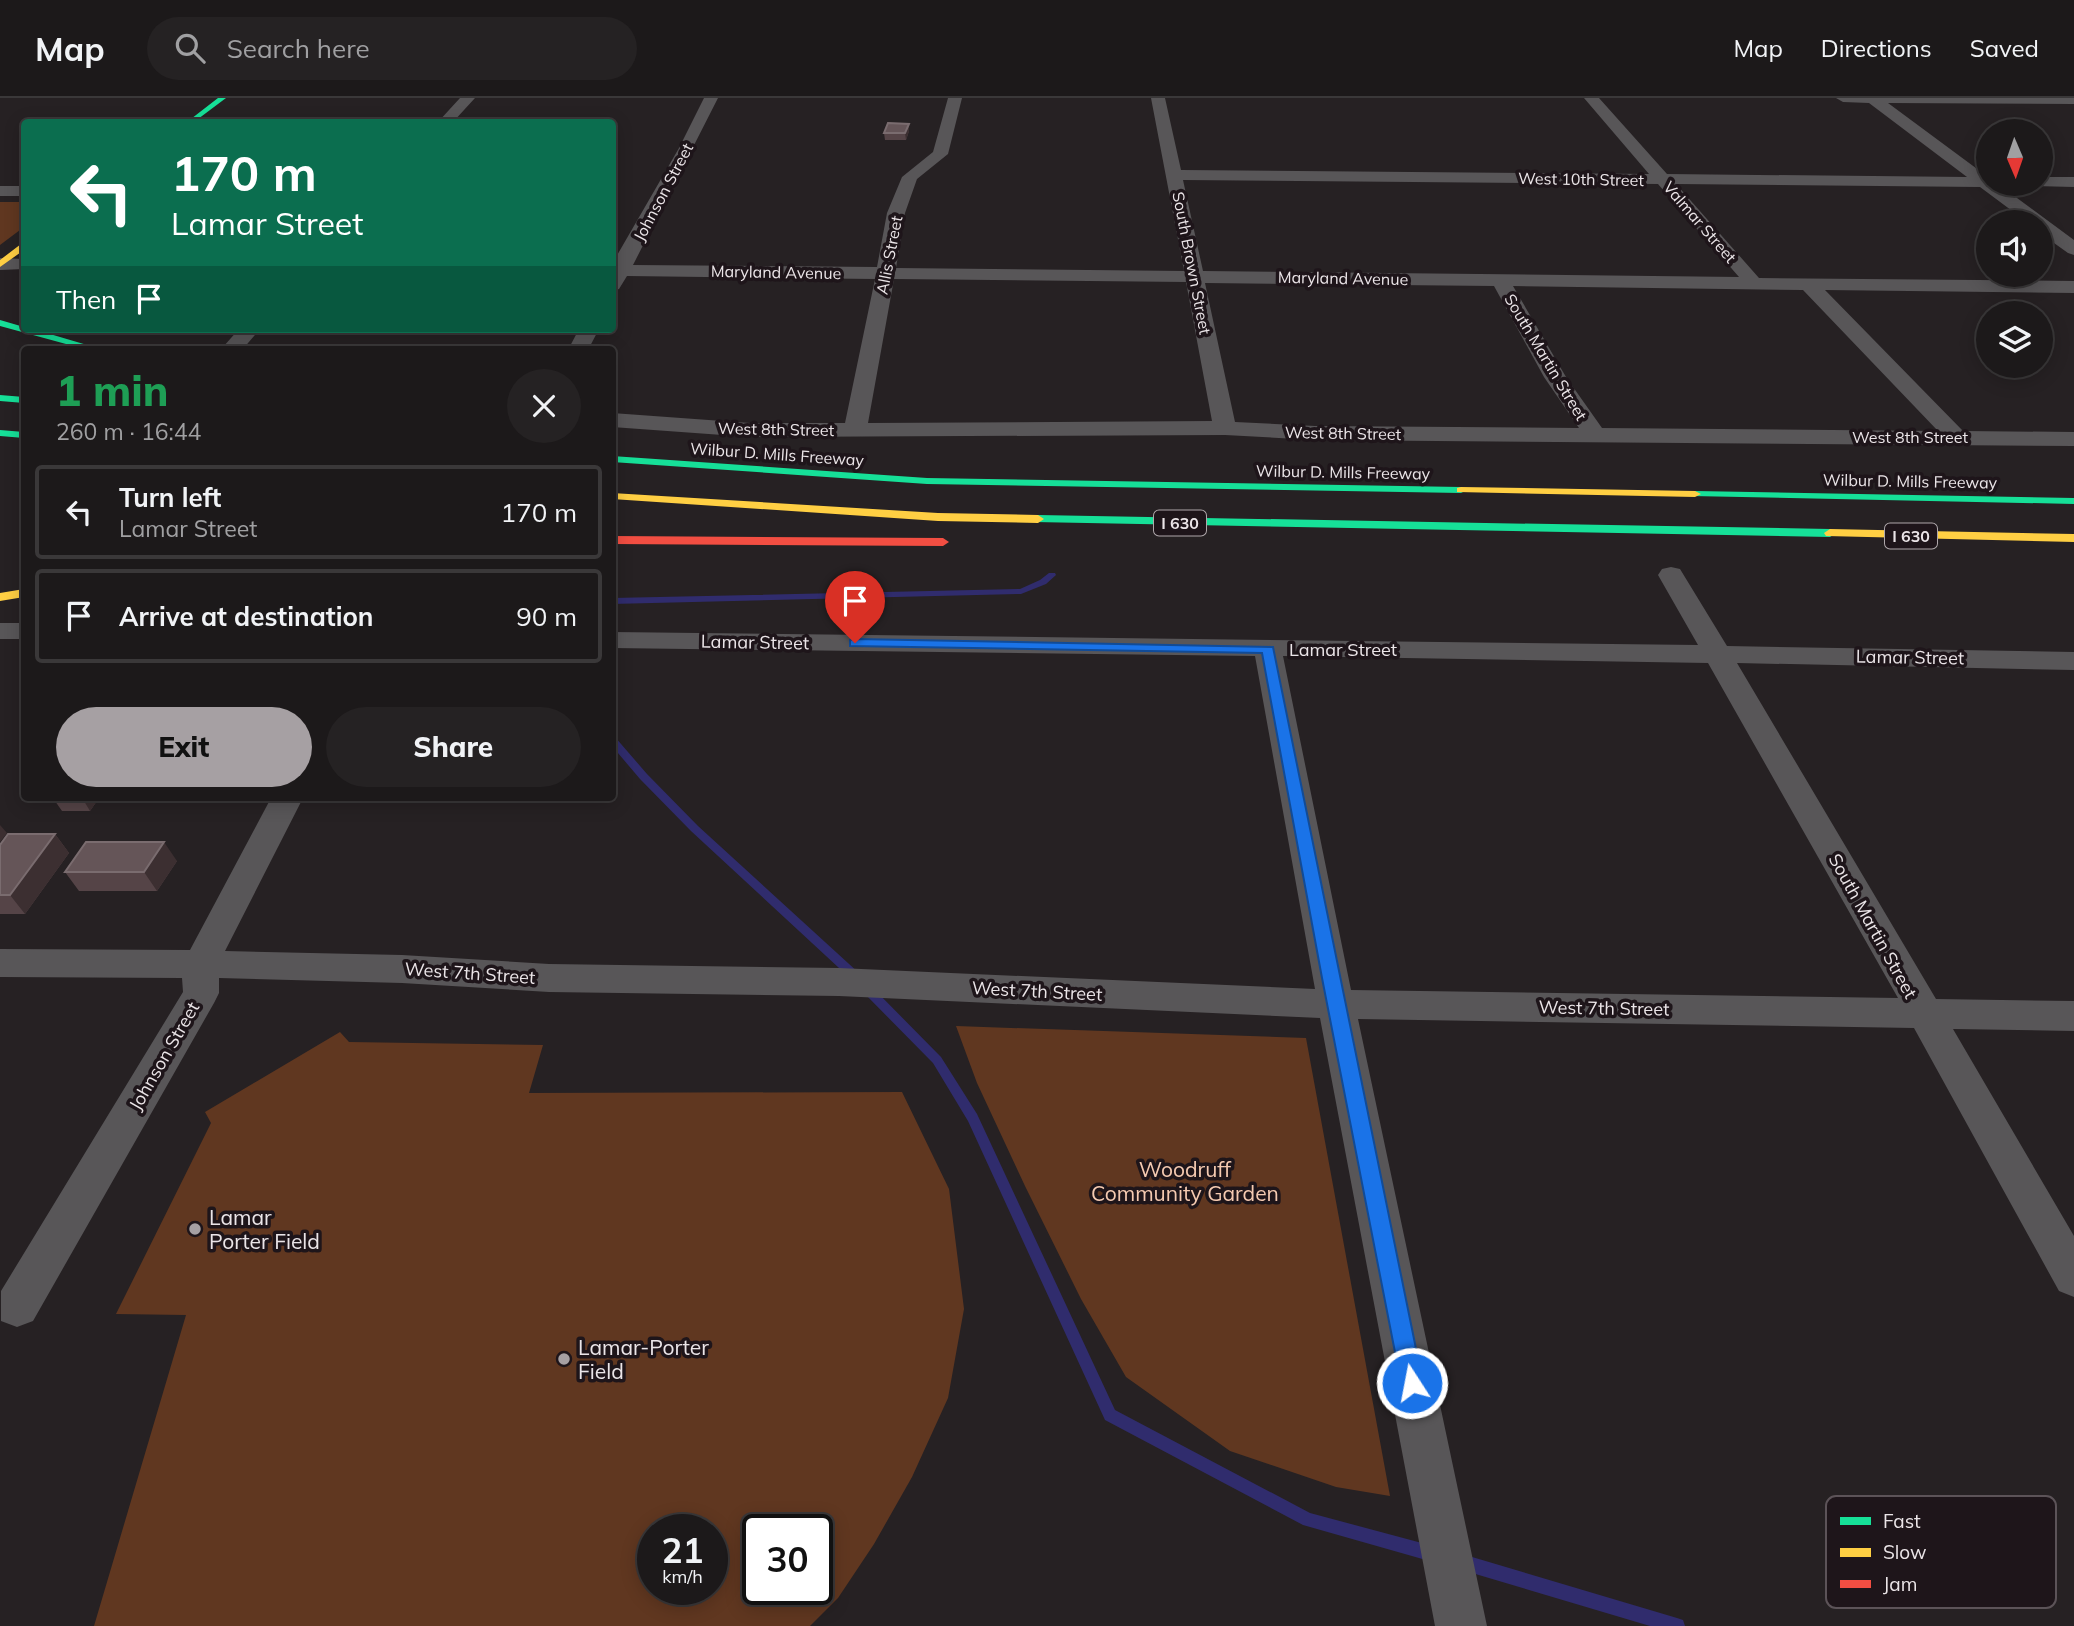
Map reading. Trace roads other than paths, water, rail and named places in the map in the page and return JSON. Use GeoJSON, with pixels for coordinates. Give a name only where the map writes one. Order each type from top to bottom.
{"type":"FeatureCollection","features":[{"type":"Feature","properties":{"kind":"main road"},"geometry":{"type":"LineString","coordinates":[[194,119],[223,98]]}},
{"type":"Feature","properties":{"kind":"main road"},"geometry":{"type":"LineString","coordinates":[[0,264],[21,248]]}},
{"type":"Feature","properties":{"kind":"main road"},"geometry":{"type":"LineString","coordinates":[[2,324],[21,329]]}},
{"type":"Feature","properties":{"kind":"main road"},"geometry":{"type":"LineString","coordinates":[[36,333],[84,346]]}},
{"type":"Feature","properties":{"kind":"main road"},"geometry":{"type":"LineString","coordinates":[[0,398],[21,400]]}},
{"type":"Feature","properties":{"kind":"main road"},"geometry":{"type":"LineString","coordinates":[[0,433],[21,435]]}},
{"type":"Feature","properties":{"kind":"main road"},"geometry":{"type":"LineString","coordinates":[[653,445],[875,471],[1020,484]]}},
{"type":"Feature","properties":{"kind":"main road","name":"Wilbur D. Mills Freeway"},"geometry":{"type":"LineString","coordinates":[[616,459],[811,475],[1020,484],[2074,501]]}},
{"type":"Feature","properties":{"kind":"main road","name":"I 630"},"geometry":{"type":"LineString","coordinates":[[616,496],[938,517],[2074,538]]}},
{"type":"Feature","properties":{"kind":"main road"},"geometry":{"type":"LineString","coordinates":[[1367,541],[1748,533]]}},
{"type":"Feature","properties":{"kind":"main road"},"geometry":{"type":"LineString","coordinates":[[616,540],[954,542]]}},
{"type":"Feature","properties":{"kind":"main road"},"geometry":{"type":"LineString","coordinates":[[0,597],[21,594]]}},
{"type":"Feature","properties":{"kind":"street"},"geometry":{"type":"LineString","coordinates":[[448,119],[468,98]]}},
{"type":"Feature","properties":{"kind":"street","name":"Johnson Street"},"geometry":{"type":"LineString","coordinates":[[616,273],[682,158],[711,98]]}},
{"type":"Feature","properties":{"kind":"street","name":"Allis Street"},"geometry":{"type":"LineString","coordinates":[[855,430],[866,385],[896,213],[910,177],[940,154],[955,98]]}},
{"type":"Feature","properties":{"kind":"street","name":"South Brown Street"},"geometry":{"type":"LineString","coordinates":[[1158,98],[1225,428]]}},
{"type":"Feature","properties":{"kind":"street","name":"Valmar Street"},"geometry":{"type":"LineString","coordinates":[[1591,98],[1753,282]]}},
{"type":"Feature","properties":{"kind":"street"},"geometry":{"type":"LineString","coordinates":[[1843,98],[2074,100]]}},
{"type":"Feature","properties":{"kind":"street"},"geometry":{"type":"LineString","coordinates":[[1872,98],[1976,175]]}},
{"type":"Feature","properties":{"kind":"street","name":"West 10th Street"},"geometry":{"type":"LineString","coordinates":[[1174,175],[1976,182]]}},
{"type":"Feature","properties":{"kind":"street"},"geometry":{"type":"LineString","coordinates":[[2053,182],[2074,182]]}},
{"type":"Feature","properties":{"kind":"street"},"geometry":{"type":"LineString","coordinates":[[0,191],[21,191]]}},
{"type":"Feature","properties":{"kind":"street"},"geometry":{"type":"LineString","coordinates":[[2004,196],[2022,210]]}},
{"type":"Feature","properties":{"kind":"street"},"geometry":{"type":"LineString","coordinates":[[2053,234],[2074,250]]}},
{"type":"Feature","properties":{"kind":"street"},"geometry":{"type":"LineString","coordinates":[[0,264],[21,264]]}},
{"type":"Feature","properties":{"kind":"street","name":"Maryland Avenue"},"geometry":{"type":"LineString","coordinates":[[616,275],[885,273],[2074,287]]}},
{"type":"Feature","properties":{"kind":"street","name":"South Martin Street"},"geometry":{"type":"LineString","coordinates":[[1500,280],[1555,377],[1594,434]]}},
{"type":"Feature","properties":{"kind":"street"},"geometry":{"type":"LineString","coordinates":[[1807,283],[1956,437]]}},
{"type":"Feature","properties":{"kind":"street"},"geometry":{"type":"LineString","coordinates":[[234,346],[246,333]]}},
{"type":"Feature","properties":{"kind":"street","name":"West 8th Street"},"geometry":{"type":"LineString","coordinates":[[616,420],[737,429],[1225,428],[1315,433],[2074,439]]}},
{"type":"Feature","properties":{"kind":"street","name":"South Martin Street"},"geometry":{"type":"LineString","coordinates":[[1671,575],[1860,898],[2074,1277]]}},
{"type":"Feature","properties":{"kind":"street"},"geometry":{"type":"LineString","coordinates":[[0,631],[21,631]]}},
{"type":"Feature","properties":{"kind":"street","name":"Lamar Street"},"geometry":{"type":"LineString","coordinates":[[616,640],[2074,661]]}},
{"type":"Feature","properties":{"kind":"street"},"geometry":{"type":"LineString","coordinates":[[1268,649],[1336,1004],[1458,1610]]}},
{"type":"Feature","properties":{"kind":"street","name":"Johnson Street"},"geometry":{"type":"LineString","coordinates":[[17,1306],[201,993],[200,964],[285,801]]}},
{"type":"Feature","properties":{"kind":"street","name":"West 7th Street"},"geometry":{"type":"LineString","coordinates":[[0,963],[200,964],[402,969],[549,978],[839,982],[1336,1004],[2074,1016]]}},
{"type":"Feature","properties":{"kind":"waterway"},"geometry":{"type":"LineString","coordinates":[[616,601],[1021,591],[1052,575]]}},
{"type":"Feature","properties":{"kind":"waterway"},"geometry":{"type":"LineString","coordinates":[[616,744],[695,829],[856,977]]}},
{"type":"Feature","properties":{"kind":"waterway"},"geometry":{"type":"LineString","coordinates":[[867,989],[937,1060],[973,1118],[1110,1415],[1308,1520],[1433,1554]]}},
{"type":"Feature","properties":{"kind":"waterway"},"geometry":{"type":"LineString","coordinates":[[1462,1562],[1677,1626]]}},
{"type":"Feature","properties":{"kind":"place","name":"Lamar Porter Field"},"geometry":{"type":"Point","coordinates":[195,1229]}},
{"type":"Feature","properties":{"kind":"place","name":"Lamar-Porter Field"},"geometry":{"type":"Point","coordinates":[564,1359]}},
{"type":"Feature","properties":{"kind":"park label","name":"Woodruff Community Garden"},"geometry":{"type":"Point","coordinates":[1185,1181]}}]}
